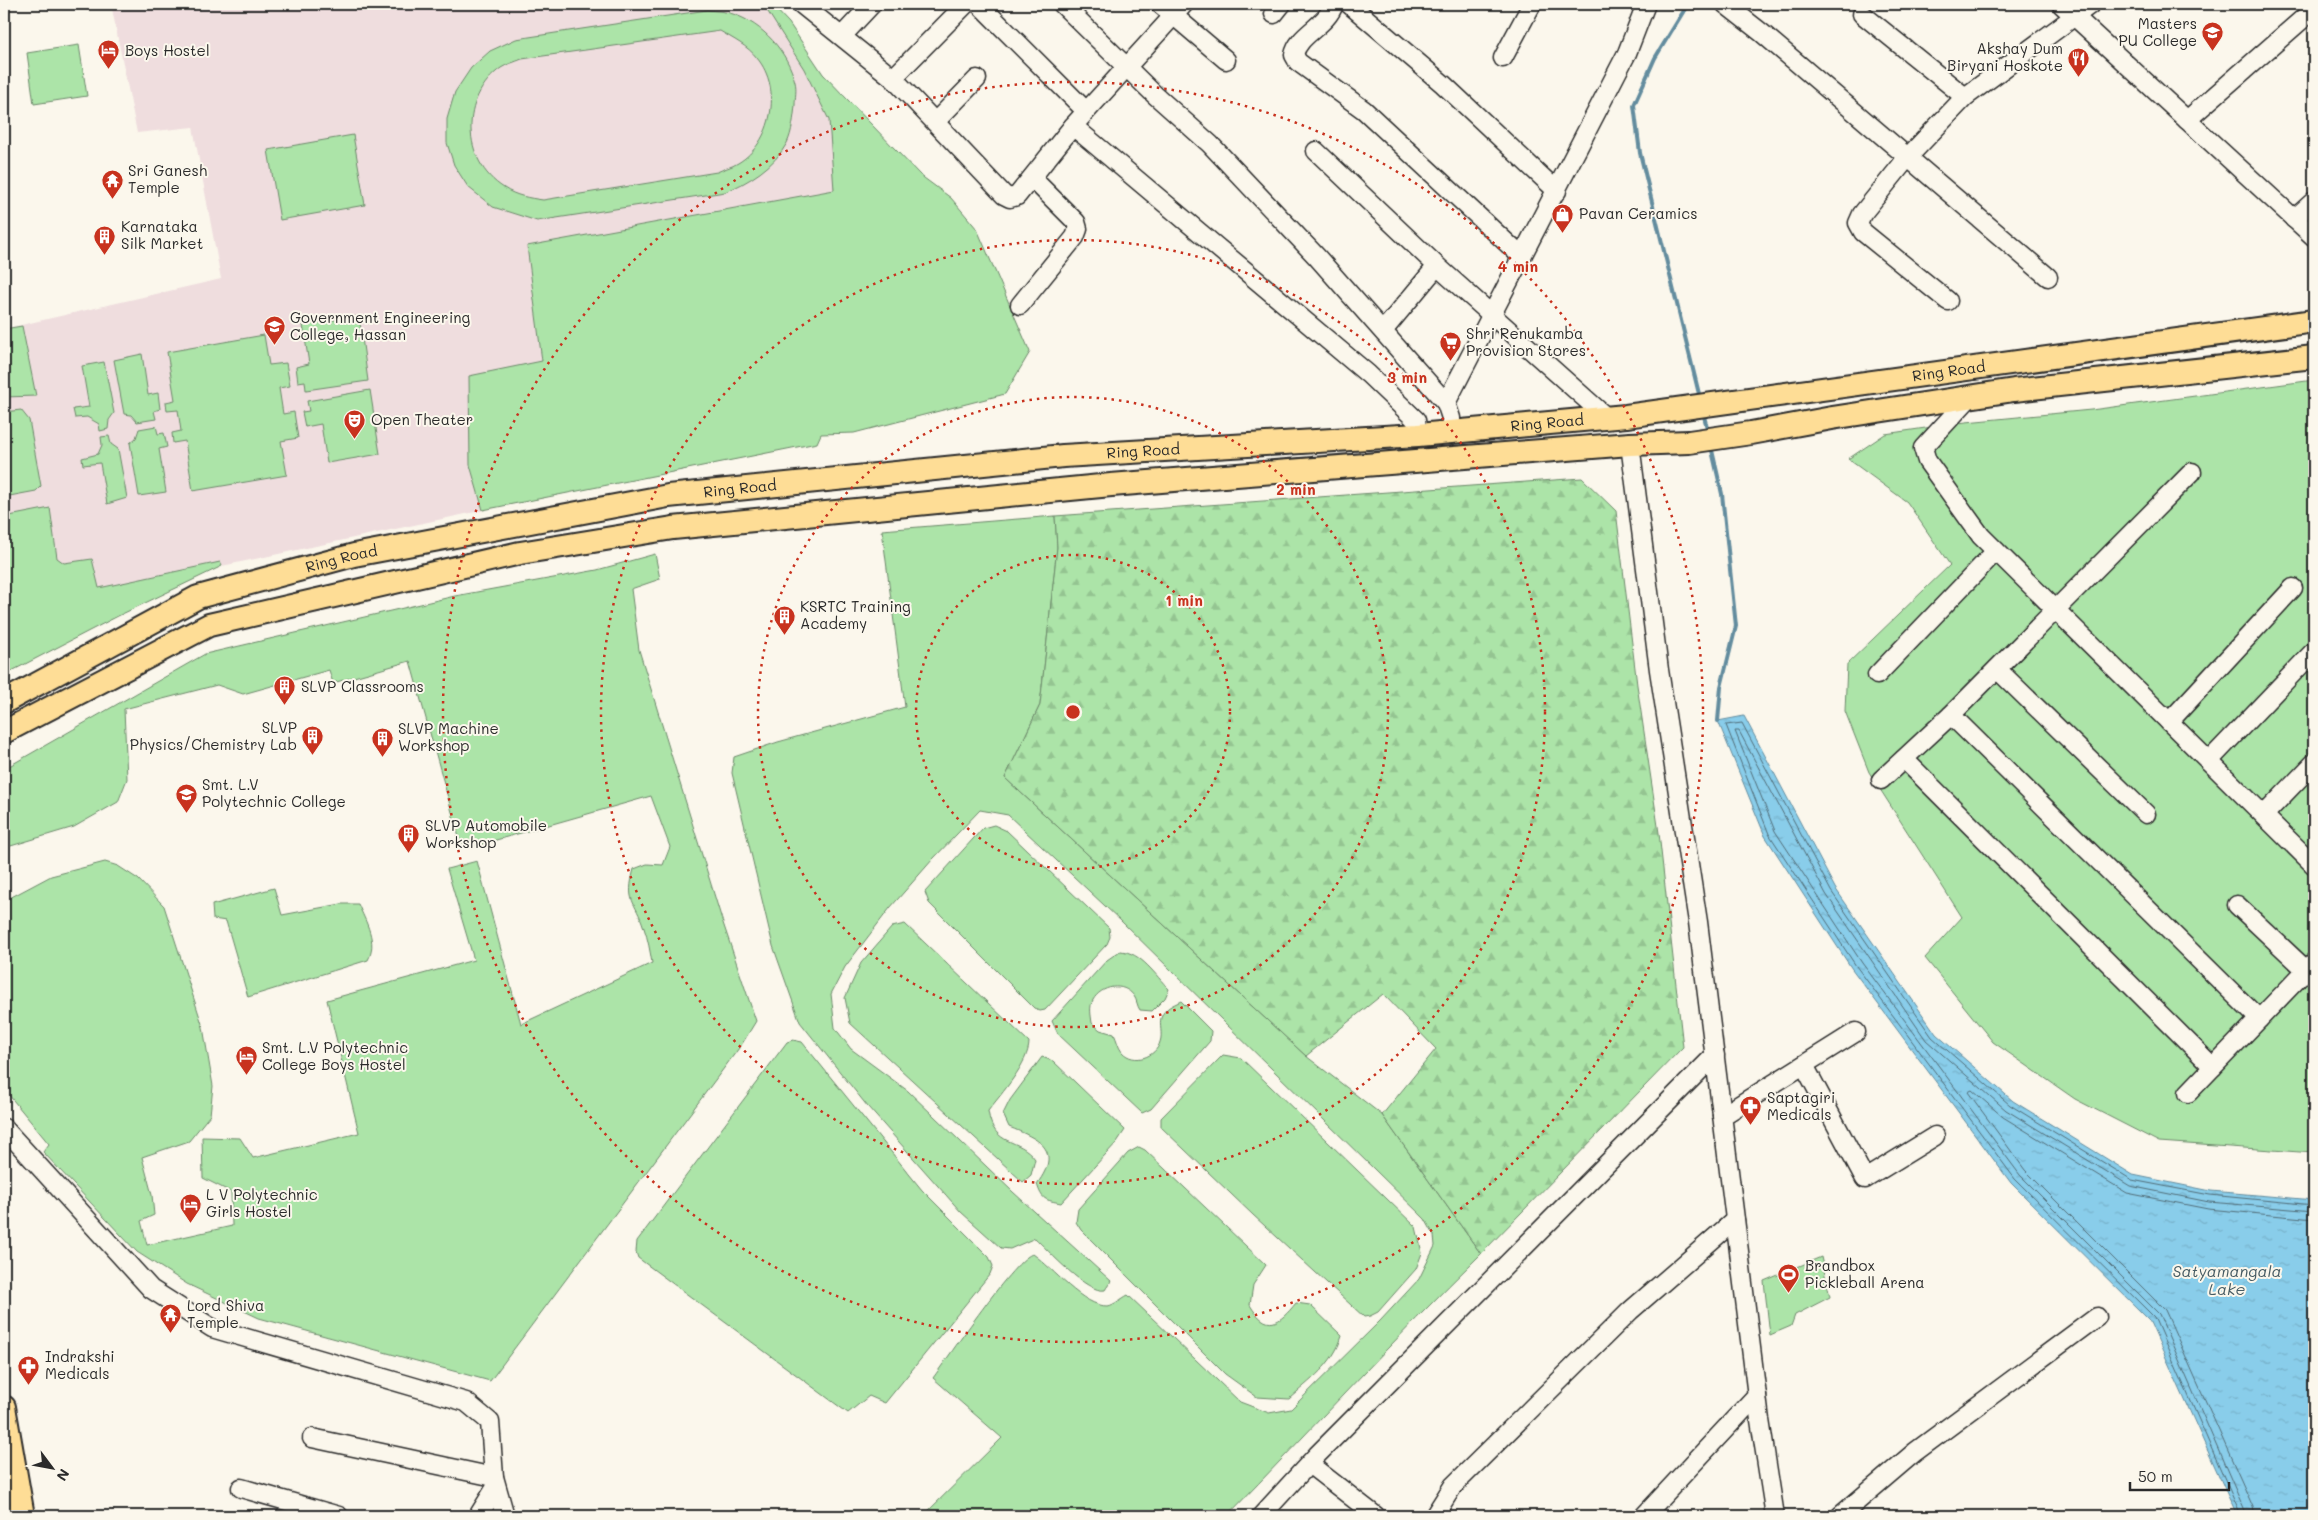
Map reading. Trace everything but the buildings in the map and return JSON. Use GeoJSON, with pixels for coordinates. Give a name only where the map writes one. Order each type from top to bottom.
{"type":"FeatureCollection","features":[{"type":"Feature","properties":{"kind":"main road","name":"Ring Road"},"geometry":{"type":"LineString","coordinates":[[4,702],[198,597],[354,555],[670,496],[1063,456],[1418,435],[1616,417],[1673,410],[1743,398],[2314,321]]}},
{"type":"Feature","properties":{"kind":"main road","name":"Ring Road"},"geometry":{"type":"LineString","coordinates":[[4,732],[209,625],[520,553],[673,528],[1111,485],[1630,444],[1689,442],[1970,397],[2314,357]]}},
{"type":"Feature","properties":{"kind":"main road"},"geometry":{"type":"LineString","coordinates":[[1616,417],[1630,444]]}},
{"type":"Feature","properties":{"kind":"main road"},"geometry":{"type":"LineString","coordinates":[[670,496],[673,528]]}},
{"type":"Feature","properties":{"kind":"main road"},"geometry":{"type":"LineString","coordinates":[[262,581],[266,612]]}},
{"type":"Feature","properties":{"kind":"main road"},"geometry":{"type":"LineString","coordinates":[[4,1407],[11,1494],[23,1516]]}},
{"type":"Feature","properties":{"kind":"street"},"geometry":{"type":"LineString","coordinates":[[801,4],[893,78],[1004,195],[1010,198],[1017,196],[1086,111],[1179,10]]}},
{"type":"Feature","properties":{"kind":"street"},"geometry":{"type":"LineString","coordinates":[[843,36],[872,4]]}},
{"type":"Feature","properties":{"kind":"street"},"geometry":{"type":"LineString","coordinates":[[893,78],[966,4]]}},
{"type":"Feature","properties":{"kind":"street"},"geometry":{"type":"LineString","coordinates":[[979,4],[1086,111]]}},
{"type":"Feature","properties":{"kind":"street"},"geometry":{"type":"LineString","coordinates":[[1062,4],[1210,144],[1317,257],[1446,402],[1451,418],[1451,432]]}},
{"type":"Feature","properties":{"kind":"street"},"geometry":{"type":"LineString","coordinates":[[1160,4],[1179,10],[1226,60]]}},
{"type":"Feature","properties":{"kind":"street"},"geometry":{"type":"LineString","coordinates":[[1334,4],[1326,20],[1296,47],[1294,55],[1298,62],[1364,110],[1522,257]]}},
{"type":"Feature","properties":{"kind":"street"},"geometry":{"type":"LineString","coordinates":[[1349,4],[1444,84],[1557,191]]}},
{"type":"Feature","properties":{"kind":"street"},"geometry":{"type":"LineString","coordinates":[[1503,58],[1532,4]]}},
{"type":"Feature","properties":{"kind":"street"},"geometry":{"type":"LineString","coordinates":[[1446,402],[1627,53],[1646,4]]}},
{"type":"Feature","properties":{"kind":"street"},"geometry":{"type":"LineString","coordinates":[[1725,4],[1762,32],[2048,277]]}},
{"type":"Feature","properties":{"kind":"street"},"geometry":{"type":"LineString","coordinates":[[2061,4],[2314,237]]}},
{"type":"Feature","properties":{"kind":"street"},"geometry":{"type":"LineString","coordinates":[[1948,301],[1863,232],[1858,223],[1862,214],[1908,157],[1965,97],[2091,4]]}},
{"type":"Feature","properties":{"kind":"street"},"geometry":{"type":"LineString","coordinates":[[2187,120],[2314,9]]}},
{"type":"Feature","properties":{"kind":"street"},"geometry":{"type":"LineString","coordinates":[[1862,14],[1965,97]]}},
{"type":"Feature","properties":{"kind":"street"},"geometry":{"type":"LineString","coordinates":[[935,122],[977,78]]}},
{"type":"Feature","properties":{"kind":"street"},"geometry":{"type":"LineString","coordinates":[[1073,126],[1368,374],[1416,420],[1418,435]]}},
{"type":"Feature","properties":{"kind":"street"},"geometry":{"type":"LineString","coordinates":[[1316,150],[1437,266],[1492,315],[1616,417]]}},
{"type":"Feature","properties":{"kind":"street"},"geometry":{"type":"LineString","coordinates":[[1020,305],[1075,238],[1078,229],[1076,222],[1032,178]]}},
{"type":"Feature","properties":{"kind":"street"},"geometry":{"type":"LineString","coordinates":[[2294,219],[2314,201]]}},
{"type":"Feature","properties":{"kind":"street"},"geometry":{"type":"LineString","coordinates":[[1383,331],[1437,266]]}},
{"type":"Feature","properties":{"kind":"street"},"geometry":{"type":"LineString","coordinates":[[1970,397],[1923,448],[1927,461],[1981,536],[2314,863]]}},
{"type":"Feature","properties":{"kind":"street"},"geometry":{"type":"LineString","coordinates":[[1630,444],[1659,670],[1698,922],[1757,1394],[1775,1516]]}},
{"type":"Feature","properties":{"kind":"street"},"geometry":{"type":"LineString","coordinates":[[1881,780],[1951,715],[2192,472]]}},
{"type":"Feature","properties":{"kind":"street"},"geometry":{"type":"LineString","coordinates":[[1877,675],[1996,551]]}},
{"type":"Feature","properties":{"kind":"street"},"geometry":{"type":"LineString","coordinates":[[2169,722],[2293,588]]}},
{"type":"Feature","properties":{"kind":"street"},"geometry":{"type":"LineString","coordinates":[[2209,761],[2314,651]]}},
{"type":"Feature","properties":{"kind":"street"},"geometry":{"type":"LineString","coordinates":[[1997,669],[2146,814]]}},
{"type":"Feature","properties":{"kind":"street"},"geometry":{"type":"LineString","coordinates":[[1951,715],[2259,1019]]}},
{"type":"Feature","properties":{"kind":"street"},"geometry":{"type":"LineString","coordinates":[[1904,759],[2213,1067]]}},
{"type":"Feature","properties":{"kind":"street"},"geometry":{"type":"LineString","coordinates":[[2264,815],[2314,763]]}},
{"type":"Feature","properties":{"kind":"street"},"geometry":{"type":"LineString","coordinates":[[2188,1093],[2310,966],[2237,905]]}},
{"type":"Feature","properties":{"kind":"street"},"geometry":{"type":"LineString","coordinates":[[1722,1116],[1856,1032]]}},
{"type":"Feature","properties":{"kind":"street"},"geometry":{"type":"LineString","coordinates":[[1261,1516],[1308,1464],[1714,1055]]}},
{"type":"Feature","properties":{"kind":"street"},"geometry":{"type":"LineString","coordinates":[[1804,1065],[1865,1179],[1935,1136]]}},
{"type":"Feature","properties":{"kind":"street"},"geometry":{"type":"LineString","coordinates":[[4,1128],[152,1289],[212,1328],[466,1402],[490,1422],[495,1482],[505,1516]]}},
{"type":"Feature","properties":{"kind":"street"},"geometry":{"type":"LineString","coordinates":[[1434,1516],[1453,1486],[1630,1311],[1735,1220]]}},
{"type":"Feature","properties":{"kind":"street"},"geometry":{"type":"LineString","coordinates":[[1840,1516],[1915,1452],[2097,1317]]}},
{"type":"Feature","properties":{"kind":"street"},"geometry":{"type":"LineString","coordinates":[[1644,1516],[1757,1394]]}},
{"type":"Feature","properties":{"kind":"street"},"geometry":{"type":"LineString","coordinates":[[312,1438],[495,1482]]}},
{"type":"Feature","properties":{"kind":"street"},"geometry":{"type":"LineString","coordinates":[[1308,1464],[1376,1516]]}},
{"type":"Feature","properties":{"kind":"street"},"geometry":{"type":"LineString","coordinates":[[478,1516],[495,1482]]}},
{"type":"Feature","properties":{"kind":"street"},"geometry":{"type":"LineString","coordinates":[[241,1488],[339,1516]]}},
{"type":"Feature","properties":{"kind":"shaded area"},"geometry":{"type":"Polygon","coordinates":[[[111,4],[771,4],[789,23],[823,74],[920,175],[951,198],[977,229],[1030,352],[1005,394],[854,433],[821,434],[817,443],[696,465],[222,566],[118,616],[4,675],[4,329],[221,279],[193,127],[137,133],[111,4]]]}},
{"type":"Feature","properties":{"kind":"green space"},"geometry":{"type":"Polygon","coordinates":[[[763,4],[771,4],[789,23],[823,74],[920,175],[951,198],[977,229],[1030,352],[1005,394],[854,433],[821,434],[817,443],[483,510],[470,465],[469,376],[542,361],[527,246],[834,190],[829,120],[804,69],[763,4]]]}},
{"type":"Feature","properties":{"kind":"green space"},"geometry":{"type":"Polygon","coordinates":[[[707,10],[733,14],[764,32],[780,50],[792,71],[796,91],[789,139],[782,152],[760,173],[743,184],[725,192],[537,221],[493,207],[468,187],[454,165],[447,143],[447,119],[455,92],[471,68],[490,51],[516,39],[707,10]],[[720,31],[522,59],[501,68],[488,80],[478,95],[473,112],[471,129],[473,146],[480,162],[490,176],[504,188],[518,195],[543,200],[717,172],[736,164],[750,154],[759,143],[766,129],[770,115],[770,85],[765,71],[757,58],[745,46],[720,31]]]}},
{"type":"Feature","properties":{"kind":"green space"},"geometry":{"type":"Polygon","coordinates":[[[79,45],[87,96],[34,104],[27,53],[79,45]]]}},
{"type":"Feature","properties":{"kind":"green space"},"geometry":{"type":"Polygon","coordinates":[[[353,135],[365,205],[280,220],[268,150],[353,135]]]}},
{"type":"Feature","properties":{"kind":"green space"},"geometry":{"type":"Polygon","coordinates":[[[359,316],[368,381],[306,390],[305,381],[298,382],[296,367],[309,364],[303,325],[359,316]]]}},
{"type":"Feature","properties":{"kind":"green space"},"geometry":{"type":"Polygon","coordinates":[[[22,326],[36,396],[4,397],[4,329],[22,326]]]}},
{"type":"Feature","properties":{"kind":"green space"},"geometry":{"type":"Polygon","coordinates":[[[264,335],[269,365],[286,363],[290,386],[279,388],[283,414],[294,412],[298,438],[281,441],[287,475],[193,491],[185,441],[173,443],[172,433],[181,431],[178,410],[167,411],[166,402],[175,400],[167,352],[264,335]]]}},
{"type":"Feature","properties":{"kind":"green space"},"geometry":{"type":"Polygon","coordinates":[[[142,354],[148,395],[158,393],[160,409],[154,411],[156,419],[137,422],[131,415],[124,414],[114,360],[142,354]]]}},
{"type":"Feature","properties":{"kind":"green space"},"geometry":{"type":"Polygon","coordinates":[[[104,362],[114,413],[109,420],[108,429],[100,431],[99,424],[87,417],[75,418],[73,409],[89,407],[82,366],[104,362]]]}},
{"type":"Feature","properties":{"kind":"green space"},"geometry":{"type":"Polygon","coordinates":[[[2314,380],[2314,1153],[2159,1142],[2075,1099],[1993,1042],[1925,958],[1962,917],[1869,772],[1845,711],[1847,664],[1950,565],[1907,502],[1848,459],[1885,434],[1966,422],[2091,410],[2314,380]]]}},
{"type":"Feature","properties":{"kind":"green space"},"geometry":{"type":"Polygon","coordinates":[[[370,390],[380,454],[327,463],[321,424],[305,427],[302,412],[309,411],[307,401],[370,390]]]}},
{"type":"Feature","properties":{"kind":"green space"},"geometry":{"type":"Polygon","coordinates":[[[21,410],[29,420],[41,486],[36,491],[4,497],[4,412],[21,410]]]}},
{"type":"Feature","properties":{"kind":"green space"},"geometry":{"type":"Polygon","coordinates":[[[156,426],[158,434],[164,433],[167,447],[159,449],[166,492],[139,496],[130,443],[136,438],[139,429],[156,426]]]}},
{"type":"Feature","properties":{"kind":"green space"},"geometry":{"type":"Polygon","coordinates":[[[109,436],[111,444],[118,449],[127,498],[107,504],[100,463],[83,465],[82,458],[98,454],[102,445],[101,437],[109,436]]]}},
{"type":"Feature","properties":{"kind":"green space"},"geometry":{"type":"Polygon","coordinates":[[[1582,478],[1616,511],[1637,685],[1659,833],[1683,1047],[1481,1254],[1382,1115],[1436,1049],[1383,994],[1306,1056],[1005,778],[1040,705],[1057,547],[1055,516],[1582,478]]]}},
{"type":"Feature","properties":{"kind":"green space"},"geometry":{"type":"Polygon","coordinates":[[[50,508],[57,558],[64,563],[92,559],[99,588],[220,562],[222,566],[118,616],[4,675],[4,517],[50,508]]]}},
{"type":"Feature","properties":{"kind":"green space"},"geometry":{"type":"Polygon","coordinates":[[[1055,516],[1057,547],[1040,705],[1005,778],[1306,1056],[1382,1115],[1481,1254],[1227,1516],[923,1516],[1002,1438],[933,1378],[1012,1271],[1024,1259],[1033,1254],[1079,1294],[1098,1305],[1108,1306],[1128,1295],[1240,1402],[1269,1413],[1291,1409],[1380,1321],[1419,1279],[1435,1246],[1434,1235],[1425,1219],[1121,921],[1008,815],[980,810],[890,908],[845,967],[831,994],[835,1028],[851,1049],[908,1091],[1013,1192],[1111,1281],[1105,1290],[1088,1285],[1068,1270],[1035,1238],[1010,1249],[1001,1248],[961,1212],[868,1107],[800,1022],[773,946],[732,773],[734,757],[778,742],[905,707],[882,530],[1055,516]]]}},
{"type":"Feature","properties":{"kind":"green space"},"geometry":{"type":"Polygon","coordinates":[[[655,554],[660,579],[631,589],[639,650],[722,920],[756,1021],[742,1044],[490,1381],[259,1318],[187,1284],[137,1252],[43,1152],[49,1144],[4,1089],[4,901],[51,876],[105,862],[118,866],[138,879],[164,906],[203,1027],[213,1086],[210,1115],[189,1141],[142,1157],[152,1195],[154,1215],[141,1221],[147,1245],[232,1226],[231,1192],[203,1178],[202,1137],[240,1138],[253,1158],[359,1133],[327,1000],[474,960],[447,869],[477,861],[521,1024],[652,963],[641,919],[632,900],[631,880],[634,869],[647,864],[663,865],[670,847],[651,796],[468,848],[460,841],[410,661],[333,683],[329,670],[243,694],[217,685],[124,709],[127,779],[118,802],[74,827],[4,848],[4,769],[205,654],[455,596],[597,570],[655,554]]]}},
{"type":"Feature","properties":{"kind":"green space"},"geometry":{"type":"Polygon","coordinates":[[[994,825],[1007,831],[1109,928],[1110,937],[1107,944],[1045,1010],[1040,1011],[1034,1008],[929,903],[925,892],[983,828],[994,825]]]}},
{"type":"Feature","properties":{"kind":"green space"},"geometry":{"type":"Polygon","coordinates":[[[274,888],[282,915],[341,904],[358,904],[370,932],[372,946],[368,960],[248,997],[226,921],[213,919],[212,905],[274,888]]]}},
{"type":"Feature","properties":{"kind":"green space"},"geometry":{"type":"Polygon","coordinates":[[[905,924],[1029,1042],[1028,1050],[1019,1069],[988,1111],[991,1123],[1001,1137],[1022,1147],[1035,1159],[1031,1175],[1023,1182],[850,1023],[845,998],[861,963],[892,927],[905,924]]]}},
{"type":"Feature","properties":{"kind":"green space"},"geometry":{"type":"Polygon","coordinates":[[[1120,951],[1135,955],[1169,989],[1165,998],[1152,1011],[1140,1010],[1134,996],[1124,988],[1112,987],[1101,991],[1093,1000],[1091,1008],[1092,1023],[1100,1030],[1114,1034],[1122,1052],[1127,1056],[1138,1059],[1154,1052],[1161,1039],[1162,1015],[1169,1007],[1181,1001],[1211,1031],[1210,1041],[1151,1109],[1142,1113],[1058,1034],[1052,1021],[1107,960],[1120,951]]]}},
{"type":"Feature","properties":{"kind":"green space"},"geometry":{"type":"Polygon","coordinates":[[[793,1040],[802,1042],[922,1190],[989,1257],[993,1266],[990,1274],[885,1403],[869,1396],[848,1413],[638,1258],[636,1252],[637,1241],[787,1042],[793,1040]]]}},
{"type":"Feature","properties":{"kind":"green space"},"geometry":{"type":"Polygon","coordinates":[[[1223,1055],[1241,1058],[1416,1227],[1422,1253],[1416,1269],[1378,1312],[1364,1317],[1161,1127],[1161,1118],[1223,1055]]]}},
{"type":"Feature","properties":{"kind":"green space"},"geometry":{"type":"Polygon","coordinates":[[[1042,1057],[1053,1061],[1125,1130],[1117,1142],[1061,1203],[1045,1198],[1037,1184],[1048,1162],[1044,1147],[1030,1136],[1009,1127],[1003,1114],[1010,1100],[1042,1057]]]}},
{"type":"Feature","properties":{"kind":"green space"},"geometry":{"type":"Polygon","coordinates":[[[1139,1147],[1145,1150],[1266,1265],[1253,1285],[1250,1305],[1256,1314],[1268,1322],[1273,1322],[1284,1316],[1296,1303],[1310,1305],[1342,1336],[1327,1364],[1289,1399],[1257,1397],[1225,1374],[1081,1230],[1076,1222],[1078,1209],[1128,1153],[1139,1147]]]}},
{"type":"Feature","properties":{"kind":"green space"},"geometry":{"type":"Polygon","coordinates":[[[1821,1257],[1830,1297],[1795,1315],[1791,1326],[1770,1335],[1764,1281],[1821,1257]]]}},
{"type":"Feature","properties":{"kind":"water","name":"Satyamangala Lake"},"geometry":{"type":"Polygon","coordinates":[[[1744,716],[1835,888],[1936,1034],[2013,1101],[2133,1175],[2211,1191],[2314,1200],[2314,1516],[2237,1516],[2149,1320],[2011,1183],[1852,969],[1765,836],[1718,721],[1744,716]]]}},
{"type":"Feature","properties":{"kind":"waterway"},"geometry":{"type":"LineString","coordinates":[[1688,4],[1655,58],[1634,105],[1640,153],[1700,398]]}},
{"type":"Feature","properties":{"kind":"waterway"},"geometry":{"type":"LineString","coordinates":[[1703,412],[1708,432]]}},
{"type":"Feature","properties":{"kind":"waterway"},"geometry":{"type":"LineString","coordinates":[[1711,446],[1722,494],[1736,626],[1721,687],[1718,721]]}},
{"type":"Feature","properties":{"kind":"place","name":"Masters PU College"},"geometry":{"type":"Point","coordinates":[2213,52]}},
{"type":"Feature","properties":{"kind":"place","name":"Boys Hostel"},"geometry":{"type":"Point","coordinates":[109,70]}},
{"type":"Feature","properties":{"kind":"place","name":"Akshay Dum Biryani Hoskote"},"geometry":{"type":"Point","coordinates":[2079,77]}},
{"type":"Feature","properties":{"kind":"place","name":"Sri Ganesh Temple"},"geometry":{"type":"Point","coordinates":[112,199]}},
{"type":"Feature","properties":{"kind":"place","name":"Pavan Ceramics"},"geometry":{"type":"Point","coordinates":[1563,233]}},
{"type":"Feature","properties":{"kind":"place","name":"Karnataka Silk Market"},"geometry":{"type":"Point","coordinates":[105,255]}},
{"type":"Feature","properties":{"kind":"place","name":"Government Engineering College, Hassan"},"geometry":{"type":"Point","coordinates":[274,346]}},
{"type":"Feature","properties":{"kind":"place","name":"Shri Renukamba Provision Stores"},"geometry":{"type":"Point","coordinates":[1450,362]}},
{"type":"Feature","properties":{"kind":"place","name":"Open Theater"},"geometry":{"type":"Point","coordinates":[355,439]}},
{"type":"Feature","properties":{"kind":"place","name":"KSRTC Training Academy"},"geometry":{"type":"Point","coordinates":[784,635]}},
{"type":"Feature","properties":{"kind":"place","name":"SLVP Classrooms"},"geometry":{"type":"Point","coordinates":[285,706]}},
{"type":"Feature","properties":{"kind":"place","name":"SLVP Physics/Chemistry Lab"},"geometry":{"type":"Point","coordinates":[313,756]}},
{"type":"Feature","properties":{"kind":"place","name":"SLVP Machine Workshop"},"geometry":{"type":"Point","coordinates":[382,757]}},
{"type":"Feature","properties":{"kind":"place","name":"Smt. L.V Polytechnic College"},"geometry":{"type":"Point","coordinates":[186,813]}},
{"type":"Feature","properties":{"kind":"place","name":"SLVP Automobile Workshop"},"geometry":{"type":"Point","coordinates":[409,854]}},
{"type":"Feature","properties":{"kind":"place","name":"Smt. L.V Polytechnic College Boys Hostel"},"geometry":{"type":"Point","coordinates":[246,1076]}},
{"type":"Feature","properties":{"kind":"place","name":"Saptagiri Medicals"},"geometry":{"type":"Point","coordinates":[1751,1126]}},
{"type":"Feature","properties":{"kind":"place","name":"L V Polytechnic Girls Hostel"},"geometry":{"type":"Point","coordinates":[190,1223]}},
{"type":"Feature","properties":{"kind":"place","name":"Brandbox Pickleball Arena"},"geometry":{"type":"Point","coordinates":[1789,1294]}},
{"type":"Feature","properties":{"kind":"place","name":"Lord Shiva Temple"},"geometry":{"type":"Point","coordinates":[171,1334]}},
{"type":"Feature","properties":{"kind":"place","name":"Indrakshi Medicals"},"geometry":{"type":"Point","coordinates":[29,1385]}}]}
